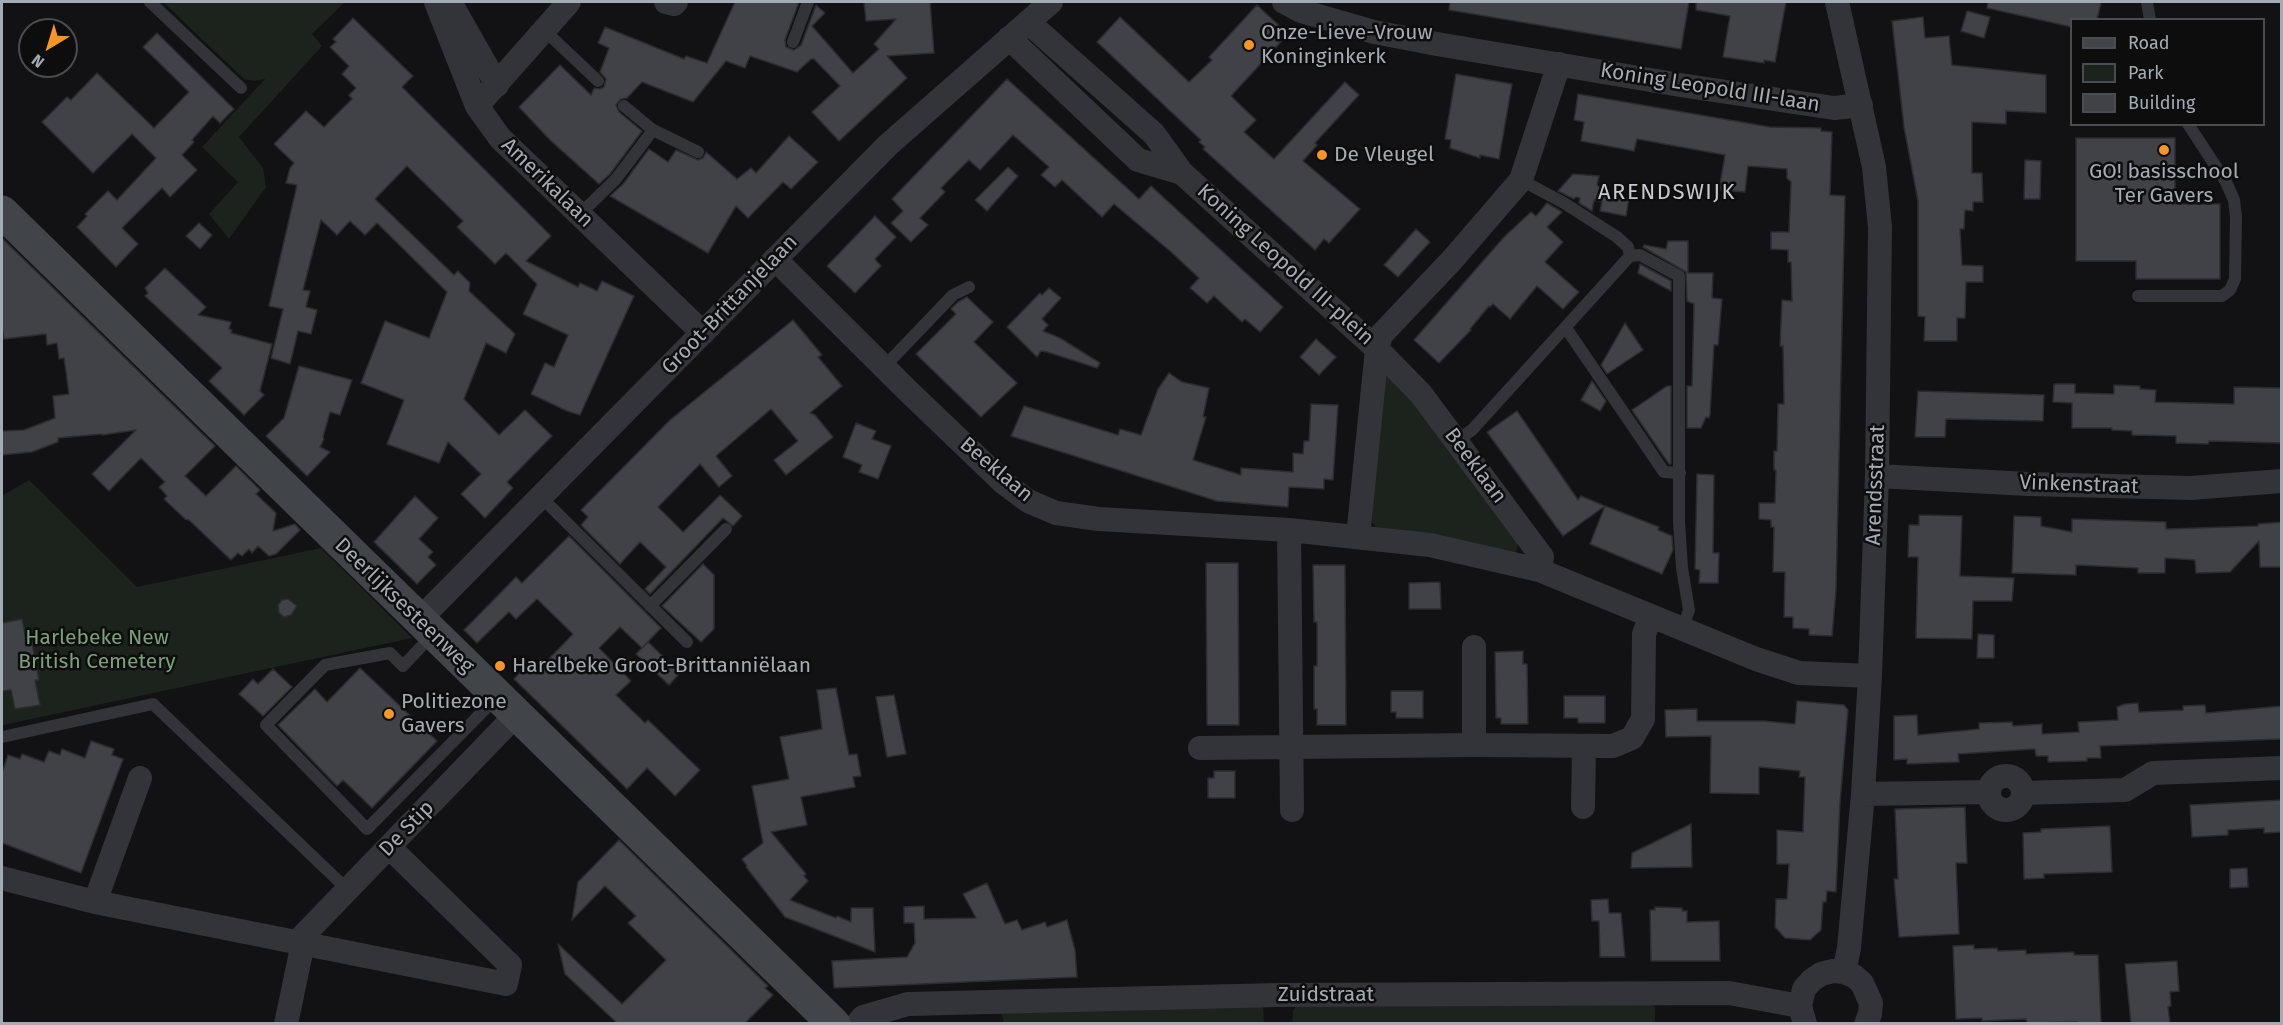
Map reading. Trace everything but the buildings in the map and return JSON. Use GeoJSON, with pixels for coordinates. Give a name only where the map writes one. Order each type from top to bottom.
{"type":"FeatureCollection","features":[{"type":"Feature","properties":{"kind":"main road","name":"Deerlijksesteenweg"},"geometry":{"type":"LineString","coordinates":[[2,212],[506,706],[834,1023]]}},
{"type":"Feature","properties":{"kind":"street","name":"Amerikalaan"},"geometry":{"type":"LineString","coordinates":[[436,2],[477,106],[500,138],[703,333]]}},
{"type":"Feature","properties":{"kind":"street"},"geometry":{"type":"LineString","coordinates":[[450,2],[497,86]]}},
{"type":"Feature","properties":{"kind":"street"},"geometry":{"type":"LineString","coordinates":[[477,106],[497,86],[568,2]]}},
{"type":"Feature","properties":{"kind":"street"},"geometry":{"type":"LineString","coordinates":[[666,2],[674,4],[676,2]]}},
{"type":"Feature","properties":{"kind":"street","name":"Groot-Brittanjelaan"},"geometry":{"type":"LineString","coordinates":[[426,627],[541,497],[888,145],[1050,2]]}},
{"type":"Feature","properties":{"kind":"street"},"geometry":{"type":"LineString","coordinates":[[1284,2],[1301,10],[1374,32],[1559,64]]}},
{"type":"Feature","properties":{"kind":"street","name":"Arendsstraat"},"geometry":{"type":"LineString","coordinates":[[1837,2],[1874,168],[1880,227],[1877,476],[1870,676],[1863,794],[1849,948],[1844,972]]}},
{"type":"Feature","properties":{"kind":"street","name":"Koning Leopold III-plein"},"geometry":{"type":"LineString","coordinates":[[1028,22],[1154,134],[1182,173],[1377,349],[1382,335],[1452,260],[1521,180],[1559,64]]}},
{"type":"Feature","properties":{"kind":"street","name":"Koning Leopold III-plein"},"geometry":{"type":"LineString","coordinates":[[1009,38],[1138,160],[1182,173]]}},
{"type":"Feature","properties":{"kind":"street","name":"Koning Leopold III-laan"},"geometry":{"type":"LineString","coordinates":[[1559,64],[1834,108],[1861,105]]}},
{"type":"Feature","properties":{"kind":"street","name":"Beeklaan"},"geometry":{"type":"LineString","coordinates":[[775,259],[1004,483],[1028,501],[1056,513],[1099,519],[1289,530],[1430,545],[1539,570],[1755,659],[1799,673],[1870,676]]}},
{"type":"Feature","properties":{"kind":"street"},"geometry":{"type":"LineString","coordinates":[[1358,537],[1377,349]]}},
{"type":"Feature","properties":{"kind":"street","name":"Beeklaan"},"geometry":{"type":"LineString","coordinates":[[1377,349],[1421,394],[1542,556],[1539,570]]}},
{"type":"Feature","properties":{"kind":"street","name":"Vinkenstraat"},"geometry":{"type":"LineString","coordinates":[[1877,476],[2028,484],[2191,488],[2282,481]]}},
{"type":"Feature","properties":{"kind":"street"},"geometry":{"type":"LineString","coordinates":[[1289,530],[1292,810]]}},
{"type":"Feature","properties":{"kind":"street"},"geometry":{"type":"LineString","coordinates":[[1200,748],[1613,746],[1632,738],[1643,718],[1644,634],[1651,616]]}},
{"type":"Feature","properties":{"kind":"street"},"geometry":{"type":"LineString","coordinates":[[1474,647],[1474,745]]}},
{"type":"Feature","properties":{"kind":"street","name":"De Stip"},"geometry":{"type":"LineString","coordinates":[[300,943],[389,847],[506,706]]}},
{"type":"Feature","properties":{"kind":"street"},"geometry":{"type":"LineString","coordinates":[[1583,807],[1584,746]]}},
{"type":"Feature","properties":{"kind":"street"},"geometry":{"type":"LineString","coordinates":[[1863,794],[1989,792],[1995,780],[2004,776],[2016,779],[2023,793],[2124,790],[2153,773],[2282,768]]}},
{"type":"Feature","properties":{"kind":"street"},"geometry":{"type":"LineString","coordinates":[[95,902],[140,778]]}},
{"type":"Feature","properties":{"kind":"street"},"geometry":{"type":"LineString","coordinates":[[2,878],[95,902],[506,984],[510,965],[389,847]]}},
{"type":"Feature","properties":{"kind":"street"},"geometry":{"type":"LineString","coordinates":[[286,1023],[300,943]]}},
{"type":"Feature","properties":{"kind":"street","name":"Zuidstraat"},"geometry":{"type":"LineString","coordinates":[[857,1023],[863,1017],[908,1004],[1278,995],[1729,993],[1802,1015],[1804,989],[1812,980],[1821,974],[1833,971],[1844,972]]}},
{"type":"Feature","properties":{"kind":"street"},"geometry":{"type":"LineString","coordinates":[[1844,972],[1854,976],[1862,983],[1868,993],[1871,1003],[1866,1023]]}},
{"type":"Feature","properties":{"kind":"lane"},"geometry":{"type":"LineString","coordinates":[[150,2],[241,88]]}},
{"type":"Feature","properties":{"kind":"lane"},"geometry":{"type":"LineString","coordinates":[[793,42],[808,2]]}},
{"type":"Feature","properties":{"kind":"lane"},"geometry":{"type":"LineString","coordinates":[[2147,2],[2150,18]]}},
{"type":"Feature","properties":{"kind":"lane"},"geometry":{"type":"LineString","coordinates":[[544,30],[598,81]]}},
{"type":"Feature","properties":{"kind":"lane"},"geometry":{"type":"LineString","coordinates":[[624,106],[653,130],[698,153]]}},
{"type":"Feature","properties":{"kind":"lane"},"geometry":{"type":"LineString","coordinates":[[2138,296],[2222,296],[2230,290],[2235,279],[2234,200],[2226,182],[2189,126]]}},
{"type":"Feature","properties":{"kind":"lane"},"geometry":{"type":"LineString","coordinates":[[579,215],[616,179],[653,130]]}},
{"type":"Feature","properties":{"kind":"lane"},"geometry":{"type":"LineString","coordinates":[[1521,180],[1564,203],[1617,237],[1629,247],[1630,256]]}},
{"type":"Feature","properties":{"kind":"lane"},"geometry":{"type":"LineString","coordinates":[[1456,441],[1472,430],[1630,256],[1640,255],[1679,276],[1679,522],[1682,568],[1689,610],[1682,629]]}},
{"type":"Feature","properties":{"kind":"lane"},"geometry":{"type":"LineString","coordinates":[[884,367],[953,295],[969,287]]}},
{"type":"Feature","properties":{"kind":"lane"},"geometry":{"type":"LineString","coordinates":[[1566,328],[1664,472],[1680,473]]}},
{"type":"Feature","properties":{"kind":"lane"},"geometry":{"type":"LineString","coordinates":[[541,497],[687,642]]}},
{"type":"Feature","properties":{"kind":"lane"},"geometry":{"type":"LineString","coordinates":[[650,606],[726,529]]}},
{"type":"Feature","properties":{"kind":"lane"},"geometry":{"type":"LineString","coordinates":[[426,627],[403,666],[390,653],[325,665],[266,725],[367,829],[506,706]]}},
{"type":"Feature","properties":{"kind":"lane"},"geometry":{"type":"LineString","coordinates":[[2,737],[153,704],[348,890]]}},
{"type":"Feature","properties":{"kind":"green space"},"geometry":{"type":"Polygon","coordinates":[[[163,2],[345,2],[312,34],[322,46],[239,137],[263,168],[266,187],[229,239],[209,214],[238,182],[202,147],[265,79],[255,81],[244,79],[163,2]]]}},
{"type":"Feature","properties":{"kind":"green space"},"geometry":{"type":"Polygon","coordinates":[[[1391,373],[1520,539],[1515,554],[1379,530],[1372,522],[1380,377],[1391,373]]]}},
{"type":"Feature","properties":{"kind":"green space","name":"Harlebeke New British Cemetery"},"geometry":{"type":"Polygon","coordinates":[[[29,480],[137,587],[321,548],[412,638],[3,725],[2,496],[29,480]]]}},
{"type":"Feature","properties":{"kind":"green space"},"geometry":{"type":"Polygon","coordinates":[[[1652,1004],[1655,1008],[1655,1024],[1292,1024],[1293,1011],[1297,1005],[1652,1004]]]}},
{"type":"Feature","properties":{"kind":"green space"},"geometry":{"type":"Polygon","coordinates":[[[1263,1005],[1264,1023],[1004,1024],[1001,1011],[1263,1005]]]}},
{"type":"Feature","properties":{"kind":"place","name":"Onze-Lieve-Vrouw Koninginkerk"},"geometry":{"type":"Point","coordinates":[1249,45]}},
{"type":"Feature","properties":{"kind":"place","name":"GO! basisschool Ter Gavers"},"geometry":{"type":"Point","coordinates":[2164,150]}},
{"type":"Feature","properties":{"kind":"place","name":"De Vleugel"},"geometry":{"type":"Point","coordinates":[1322,155]}},
{"type":"Feature","properties":{"kind":"place","name":"Harelbeke Groot-Brittanniëlaan"},"geometry":{"type":"Point","coordinates":[500,666]}},
{"type":"Feature","properties":{"kind":"place","name":"Politiezone Gavers"},"geometry":{"type":"Point","coordinates":[389,714]}},
{"type":"Feature","properties":{"kind":"district","name":"ARENDSWIJK"},"geometry":{"type":"Point","coordinates":[1667,193]}}]}
